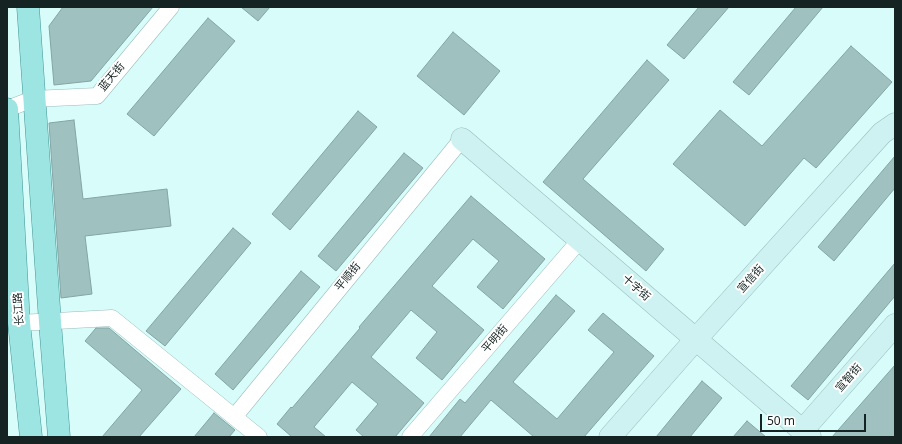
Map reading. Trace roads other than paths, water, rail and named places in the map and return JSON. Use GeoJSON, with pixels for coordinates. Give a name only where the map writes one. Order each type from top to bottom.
{"type":"FeatureCollection","features":[{"type":"Feature","properties":{"kind":"main road"},"geometry":{"type":"LineString","coordinates":[[28,7],[33,99],[59,437]]}},
{"type":"Feature","properties":{"kind":"main road","name":"长江路"},"geometry":{"type":"LineString","coordinates":[[7,109],[20,323],[31,437]]}},
{"type":"Feature","properties":{"kind":"street","name":"蓝天街"},"geometry":{"type":"LineString","coordinates":[[7,109],[33,99],[97,96],[171,7]]}},
{"type":"Feature","properties":{"kind":"street","name":"宣信街"},"geometry":{"type":"LineString","coordinates":[[610,437],[696,339],[882,133],[895,124]]}},
{"type":"Feature","properties":{"kind":"street","name":"十字街"},"geometry":{"type":"LineString","coordinates":[[462,139],[806,434]]}},
{"type":"Feature","properties":{"kind":"street","name":"平顺街"},"geometry":{"type":"LineString","coordinates":[[234,416],[462,139]]}},
{"type":"Feature","properties":{"kind":"street","name":"平明街"},"geometry":{"type":"LineString","coordinates":[[410,437],[580,240]]}},
{"type":"Feature","properties":{"kind":"street"},"geometry":{"type":"LineString","coordinates":[[20,323],[112,318],[259,437]]}},
{"type":"Feature","properties":{"kind":"street","name":"宣智街"},"geometry":{"type":"LineString","coordinates":[[806,434],[895,325]]}}]}
